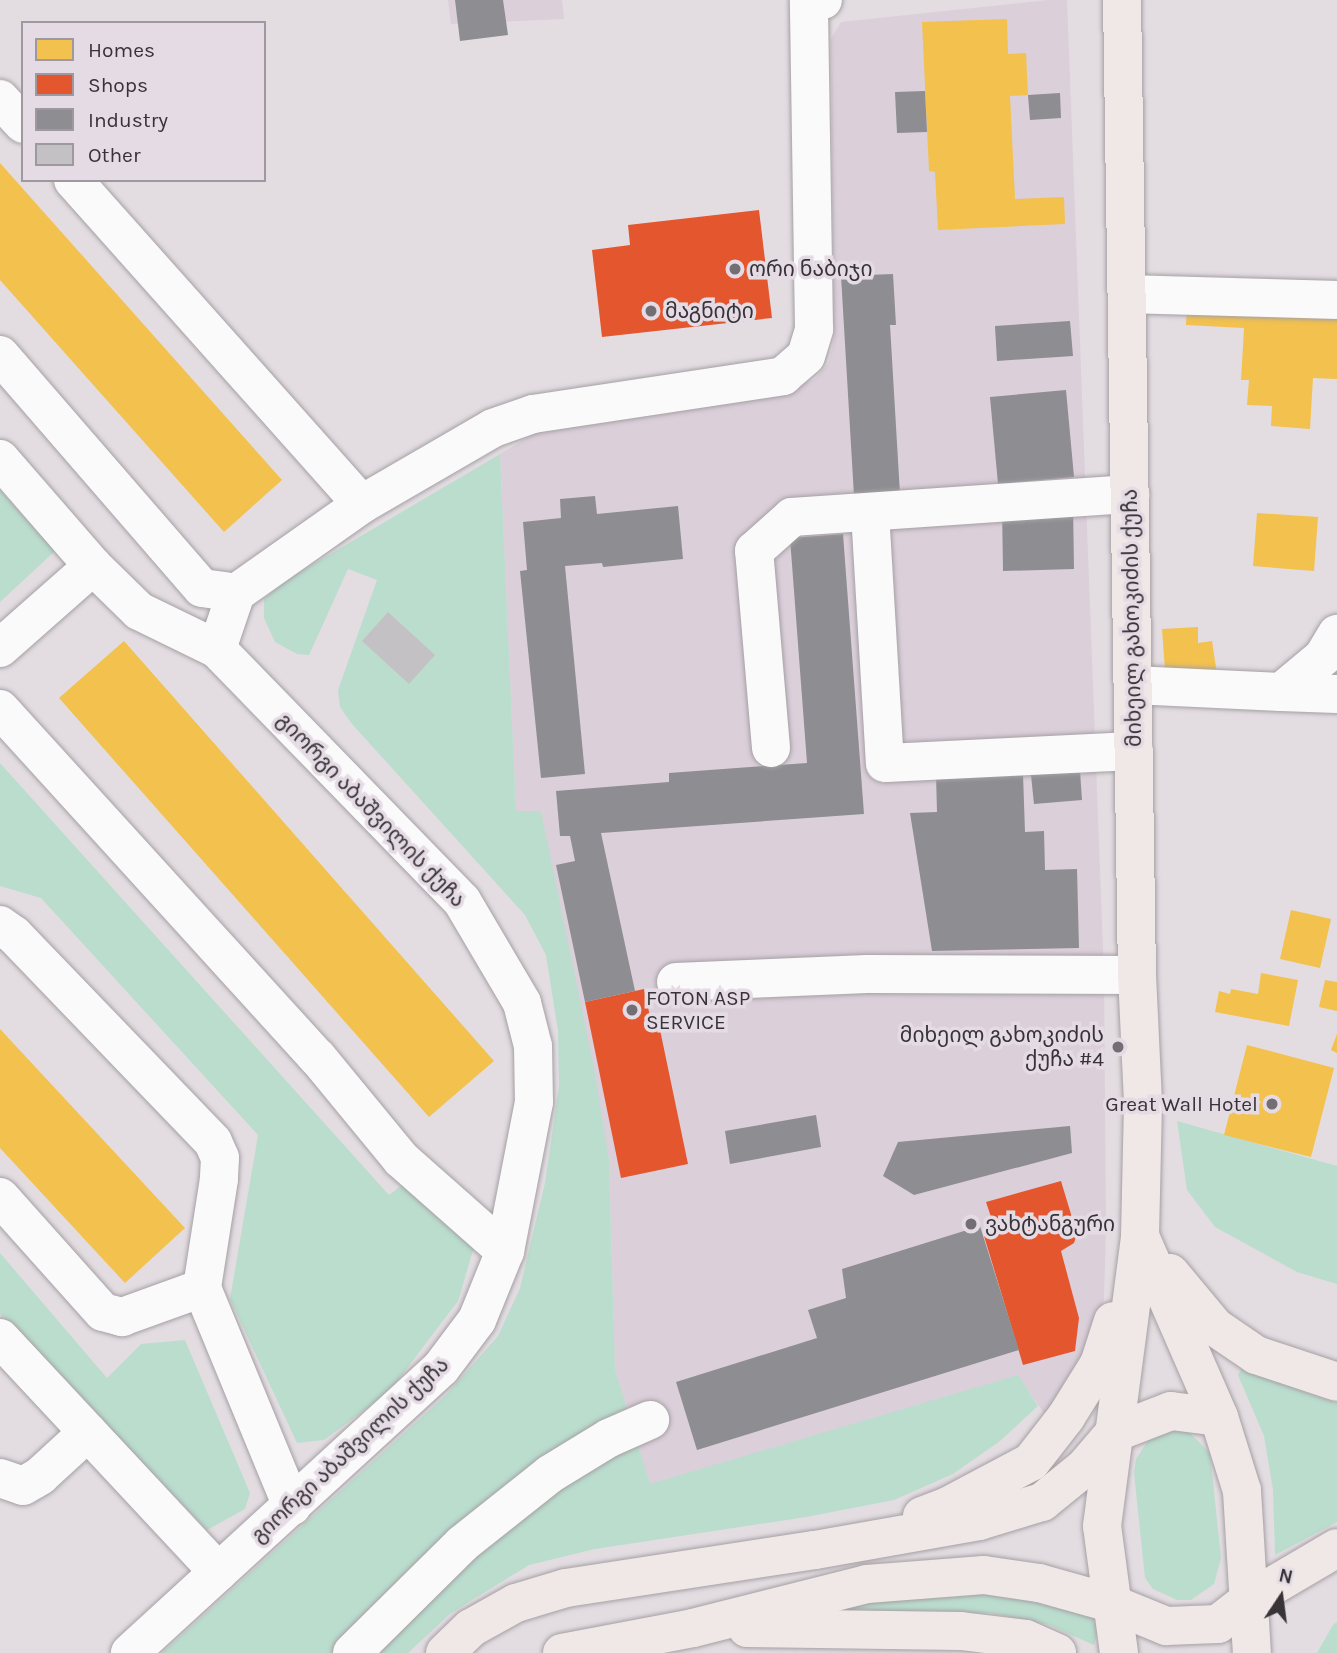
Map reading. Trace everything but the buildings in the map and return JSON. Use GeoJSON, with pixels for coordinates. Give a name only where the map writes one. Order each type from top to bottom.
{"type":"FeatureCollection","features":[{"type":"Feature","properties":{"kind":"main road","name":"მიხეილ გახოკიძის ქუჩა"},"geometry":{"type":"LineString","coordinates":[[1122,0],[1137,975],[1143,1102],[1140,1236]]}},
{"type":"Feature","properties":{"kind":"main road"},"geometry":{"type":"LineString","coordinates":[[1140,1236],[1215,1327],[1256,1355],[1337,1382]]}},
{"type":"Feature","properties":{"kind":"main road"},"geometry":{"type":"LineString","coordinates":[[1140,1236],[1219,1418],[1242,1491],[1252,1653]]}},
{"type":"Feature","properties":{"kind":"main road"},"geometry":{"type":"LineString","coordinates":[[1119,1653],[1110,1603],[1102,1526],[1140,1236]]}},
{"type":"Feature","properties":{"kind":"main road"},"geometry":{"type":"LineString","coordinates":[[855,1542],[946,1507],[1031,1462],[1066,1417],[1098,1364],[1140,1236]]}},
{"type":"Feature","properties":{"kind":"main road"},"geometry":{"type":"LineString","coordinates":[[445,1653],[471,1628],[516,1603],[566,1588],[979,1521],[1042,1502],[1084,1468],[1114,1433],[1171,1411],[1219,1418]]}},
{"type":"Feature","properties":{"kind":"main road"},"geometry":{"type":"LineString","coordinates":[[562,1653],[693,1628],[867,1584],[984,1575],[1039,1583],[1110,1603],[1166,1626],[1218,1624],[1247,1601],[1337,1548]]}},
{"type":"Feature","properties":{"kind":"main road"},"geometry":{"type":"LineString","coordinates":[[693,1628],[961,1630],[1026,1639],[1057,1653]]}},
{"type":"Feature","properties":{"kind":"street"},"geometry":{"type":"LineString","coordinates":[[217,649],[236,593],[362,504],[493,428],[533,414],[783,376],[806,356],[814,329],[813,0]]}},
{"type":"Feature","properties":{"kind":"street"},"geometry":{"type":"LineString","coordinates":[[0,99],[21,122]]}},
{"type":"Feature","properties":{"kind":"street"},"geometry":{"type":"LineString","coordinates":[[75,182],[362,504]]}},
{"type":"Feature","properties":{"kind":"street"},"geometry":{"type":"LineString","coordinates":[[1127,294],[1337,300]]}},
{"type":"Feature","properties":{"kind":"street"},"geometry":{"type":"LineString","coordinates":[[0,355],[202,588],[236,593]]}},
{"type":"Feature","properties":{"kind":"street","name":"გიორგი აბაშვილის ქუჩა"},"geometry":{"type":"LineString","coordinates":[[0,459],[93,566],[139,611],[217,649],[462,901],[522,1003],[533,1046],[534,1102],[505,1251],[477,1320],[441,1368],[130,1653]]}},
{"type":"Feature","properties":{"kind":"street"},"geometry":{"type":"LineString","coordinates":[[771,748],[754,551],[792,517],[1130,494]]}},
{"type":"Feature","properties":{"kind":"street"},"geometry":{"type":"LineString","coordinates":[[870,512],[885,763],[1134,751]]}},
{"type":"Feature","properties":{"kind":"street"},"geometry":{"type":"LineString","coordinates":[[0,648],[93,566]]}},
{"type":"Feature","properties":{"kind":"street"},"geometry":{"type":"LineString","coordinates":[[1281,692],[1324,657],[1337,634]]}},
{"type":"Feature","properties":{"kind":"street"},"geometry":{"type":"LineString","coordinates":[[1133,685],[1337,694]]}},
{"type":"Feature","properties":{"kind":"street"},"geometry":{"type":"LineString","coordinates":[[0,709],[318,1058],[401,1159],[505,1251]]}},
{"type":"Feature","properties":{"kind":"street"},"geometry":{"type":"LineString","coordinates":[[0,925],[14,935],[213,1142],[220,1158],[219,1179],[202,1288],[292,1506]]}},
{"type":"Feature","properties":{"kind":"street"},"geometry":{"type":"LineString","coordinates":[[676,982],[867,974],[1137,975]]}},
{"type":"Feature","properties":{"kind":"street"},"geometry":{"type":"LineString","coordinates":[[0,1197],[103,1312],[122,1317],[202,1288]]}},
{"type":"Feature","properties":{"kind":"street"},"geometry":{"type":"LineString","coordinates":[[0,1338],[218,1572]]}},
{"type":"Feature","properties":{"kind":"street"},"geometry":{"type":"LineString","coordinates":[[352,1653],[462,1544],[550,1474],[609,1438],[650,1420]]}},
{"type":"Feature","properties":{"kind":"street"},"geometry":{"type":"LineString","coordinates":[[0,1478],[23,1486],[40,1476],[89,1432]]}},
{"type":"Feature","properties":{"kind":"shaded area"},"geometry":{"type":"Polygon","coordinates":[[[448,0],[562,0],[564,19],[451,24],[448,0]]]}},
{"type":"Feature","properties":{"kind":"shaded area"},"geometry":{"type":"Polygon","coordinates":[[[1067,0],[1104,975],[1104,1299],[1088,1351],[1046,1416],[1018,1376],[650,1485],[615,1369],[609,1160],[541,811],[516,812],[500,454],[533,434],[570,423],[798,386],[815,379],[829,362],[834,339],[831,39],[841,22],[1067,0]]]}},
{"type":"Feature","properties":{"kind":"green space"},"geometry":{"type":"Polygon","coordinates":[[[500,454],[516,811],[541,811],[595,1073],[609,1160],[615,1369],[650,1484],[1018,1375],[1038,1406],[1000,1441],[953,1474],[894,1500],[806,1517],[595,1549],[529,1565],[451,1613],[408,1653],[162,1653],[446,1395],[498,1336],[520,1288],[545,1183],[559,1086],[558,1031],[546,955],[525,915],[352,724],[340,707],[338,690],[377,580],[348,569],[309,655],[297,654],[275,642],[264,618],[264,599],[283,582],[500,454]]]}},
{"type":"Feature","properties":{"kind":"green space"},"geometry":{"type":"Polygon","coordinates":[[[0,490],[55,551],[0,602],[0,490]]]}},
{"type":"Feature","properties":{"kind":"green space"},"geometry":{"type":"Polygon","coordinates":[[[0,763],[389,1195],[410,1179],[474,1247],[458,1301],[389,1392],[324,1440],[297,1443],[230,1299],[258,1135],[41,898],[0,886],[0,763]]]}},
{"type":"Feature","properties":{"kind":"green space"},"geometry":{"type":"Polygon","coordinates":[[[1177,1121],[1337,1166],[1337,1284],[1297,1272],[1215,1227],[1187,1190],[1177,1121]]]}},
{"type":"Feature","properties":{"kind":"green space"},"geometry":{"type":"Polygon","coordinates":[[[0,1253],[107,1378],[141,1344],[185,1340],[250,1493],[245,1509],[207,1530],[0,1314],[0,1253]]]}},
{"type":"Feature","properties":{"kind":"green space"},"geometry":{"type":"Polygon","coordinates":[[[1245,1363],[1304,1392],[1337,1403],[1337,1522],[1275,1555],[1273,1490],[1264,1436],[1238,1375],[1245,1363]]]}},
{"type":"Feature","properties":{"kind":"green space"},"geometry":{"type":"Polygon","coordinates":[[[1178,1430],[1190,1433],[1210,1453],[1221,1558],[1214,1584],[1191,1600],[1177,1600],[1153,1589],[1145,1578],[1134,1473],[1136,1459],[1151,1436],[1178,1430]]]}},
{"type":"Feature","properties":{"kind":"green space"},"geometry":{"type":"Polygon","coordinates":[[[969,1583],[1087,1604],[1098,1631],[1094,1645],[1049,1625],[991,1613],[800,1617],[969,1583]]]}},
{"type":"Feature","properties":{"kind":"green space"},"geometry":{"type":"Polygon","coordinates":[[[1337,1622],[1337,1653],[1317,1653],[1333,1625],[1337,1622]]]}},
{"type":"Feature","properties":{"kind":"place","name":"ორი ნაბიჯი"},"geometry":{"type":"Point","coordinates":[735,269]}},
{"type":"Feature","properties":{"kind":"place","name":"მაგნიტი"},"geometry":{"type":"Point","coordinates":[651,311]}},
{"type":"Feature","properties":{"kind":"place","name":"FOTON ASP SERVICE"},"geometry":{"type":"Point","coordinates":[632,1010]}},
{"type":"Feature","properties":{"kind":"place","name":"მიხეილ გახოკიძის ქუჩა #4"},"geometry":{"type":"Point","coordinates":[1118,1047]}},
{"type":"Feature","properties":{"kind":"place","name":"Great Wall Hotel"},"geometry":{"type":"Point","coordinates":[1272,1104]}},
{"type":"Feature","properties":{"kind":"place","name":"ვახტანგური"},"geometry":{"type":"Point","coordinates":[971,1224]}}]}
